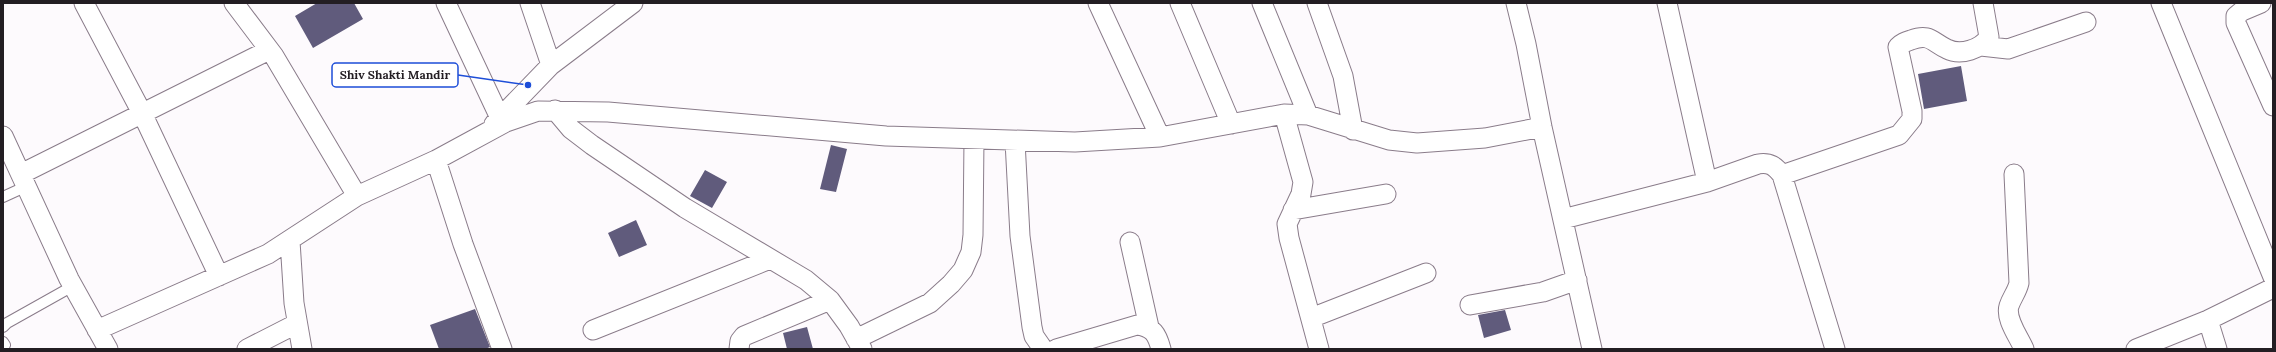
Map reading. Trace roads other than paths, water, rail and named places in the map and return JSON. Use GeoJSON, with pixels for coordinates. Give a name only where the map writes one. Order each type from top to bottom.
{"type":"FeatureCollection","features":[{"type":"Feature","properties":{"kind":"street"},"geometry":{"type":"LineString","coordinates":[[84,3],[142,114],[219,276]]}},
{"type":"Feature","properties":{"kind":"street"},"geometry":{"type":"LineString","coordinates":[[234,3],[269,50],[357,196]]}},
{"type":"Feature","properties":{"kind":"street"},"geometry":{"type":"LineString","coordinates":[[446,3],[500,118]]}},
{"type":"Feature","properties":{"kind":"street"},"geometry":{"type":"LineString","coordinates":[[530,3],[552,65]]}},
{"type":"Feature","properties":{"kind":"street"},"geometry":{"type":"LineString","coordinates":[[1098,3],[1160,137]]}},
{"type":"Feature","properties":{"kind":"street"},"geometry":{"type":"LineString","coordinates":[[1180,3],[1231,124]]}},
{"type":"Feature","properties":{"kind":"street"},"geometry":{"type":"LineString","coordinates":[[1262,3],[1308,115]]}},
{"type":"Feature","properties":{"kind":"street"},"geometry":{"type":"LineString","coordinates":[[1317,3],[1343,76],[1353,130]]}},
{"type":"Feature","properties":{"kind":"street"},"geometry":{"type":"LineString","coordinates":[[1516,3],[1526,44],[1542,127],[1592,349]]}},
{"type":"Feature","properties":{"kind":"street"},"geometry":{"type":"LineString","coordinates":[[1667,3],[1707,182]]}},
{"type":"Feature","properties":{"kind":"street"},"geometry":{"type":"LineString","coordinates":[[1981,46],[1988,37],[1983,3]]}},
{"type":"Feature","properties":{"kind":"street"},"geometry":{"type":"LineString","coordinates":[[2161,3],[2273,277]]}},
{"type":"Feature","properties":{"kind":"street"},"geometry":{"type":"LineString","coordinates":[[2262,3],[2242,11],[2236,16],[2236,22],[2273,106]]}},
{"type":"Feature","properties":{"kind":"street"},"geometry":{"type":"LineString","coordinates":[[486,133],[552,65],[626,5]]}},
{"type":"Feature","properties":{"kind":"street"},"geometry":{"type":"LineString","coordinates":[[1782,175],[1890,140],[1906,128],[1912,119],[1912,110],[1898,54],[1898,47],[1902,43],[1920,36],[1935,40],[1947,49],[1954,51],[1973,49],[1981,46],[2008,49],[2086,22]]}},
{"type":"Feature","properties":{"kind":"street"},"geometry":{"type":"LineString","coordinates":[[24,180],[142,114],[269,50]]}},
{"type":"Feature","properties":{"kind":"street"},"geometry":{"type":"LineString","coordinates":[[97,330],[268,254],[357,196],[436,160],[521,115],[555,110],[608,112],[886,136],[1015,141],[1074,142],[1160,137],[1284,114],[1308,115],[1389,140],[1417,143],[1485,138],[1542,127]]}},
{"type":"Feature","properties":{"kind":"street"},"geometry":{"type":"LineString","coordinates":[[555,110],[571,129],[592,145],[685,208],[806,280],[830,300],[859,344],[930,303],[951,284],[963,270],[971,252],[973,235],[974,139]]}},
{"type":"Feature","properties":{"kind":"street"},"geometry":{"type":"LineString","coordinates":[[1284,114],[1303,182],[1301,194],[1292,210],[1287,224],[1289,238],[1318,349]]}},
{"type":"Feature","properties":{"kind":"street"},"geometry":{"type":"LineString","coordinates":[[3,136],[73,286],[108,349]]}},
{"type":"Feature","properties":{"kind":"street"},"geometry":{"type":"LineString","coordinates":[[1015,141],[1020,236],[1032,327],[1034,336],[1043,349]]}},
{"type":"Feature","properties":{"kind":"street"},"geometry":{"type":"LineString","coordinates":[[436,160],[463,244],[502,349]]}},
{"type":"Feature","properties":{"kind":"street"},"geometry":{"type":"LineString","coordinates":[[1563,219],[1707,182],[1766,163],[1775,166],[1782,175],[1835,349]]}},
{"type":"Feature","properties":{"kind":"street"},"geometry":{"type":"LineString","coordinates":[[2014,174],[2019,283],[2016,294],[2009,306],[2008,316],[2024,349]]}},
{"type":"Feature","properties":{"kind":"street"},"geometry":{"type":"LineString","coordinates":[[1292,210],[1386,194]]}},
{"type":"Feature","properties":{"kind":"street"},"geometry":{"type":"LineString","coordinates":[[290,241],[296,324],[302,349]]}},
{"type":"Feature","properties":{"kind":"street"},"geometry":{"type":"LineString","coordinates":[[1130,242],[1149,327]]}},
{"type":"Feature","properties":{"kind":"street"},"geometry":{"type":"LineString","coordinates":[[592,330],[770,259]]}},
{"type":"Feature","properties":{"kind":"street"},"geometry":{"type":"LineString","coordinates":[[1310,318],[1426,273]]}},
{"type":"Feature","properties":{"kind":"street"},"geometry":{"type":"LineString","coordinates":[[1470,305],[1543,292],[1576,280]]}},
{"type":"Feature","properties":{"kind":"street"},"geometry":{"type":"LineString","coordinates":[[2136,349],[2208,320],[2273,288]]}},
{"type":"Feature","properties":{"kind":"street"},"geometry":{"type":"LineString","coordinates":[[739,349],[740,341],[744,336],[830,300]]}},
{"type":"Feature","properties":{"kind":"street"},"geometry":{"type":"LineString","coordinates":[[2208,320],[2217,349]]}},
{"type":"Feature","properties":{"kind":"street"},"geometry":{"type":"LineString","coordinates":[[247,349],[296,324]]}},
{"type":"Feature","properties":{"kind":"street"},"geometry":{"type":"LineString","coordinates":[[1056,349],[1112,331],[1137,325],[1149,327],[1156,333],[1161,349]]}},
{"type":"Feature","properties":{"kind":"lane"},"geometry":{"type":"LineString","coordinates":[[3,197],[24,180]]}},
{"type":"Feature","properties":{"kind":"lane"},"geometry":{"type":"LineString","coordinates":[[3,327],[6,323],[73,286]]}},
{"type":"Feature","properties":{"kind":"place","name":"Shiv Shakti Mandir"},"geometry":{"type":"Point","coordinates":[528,85]}}]}
